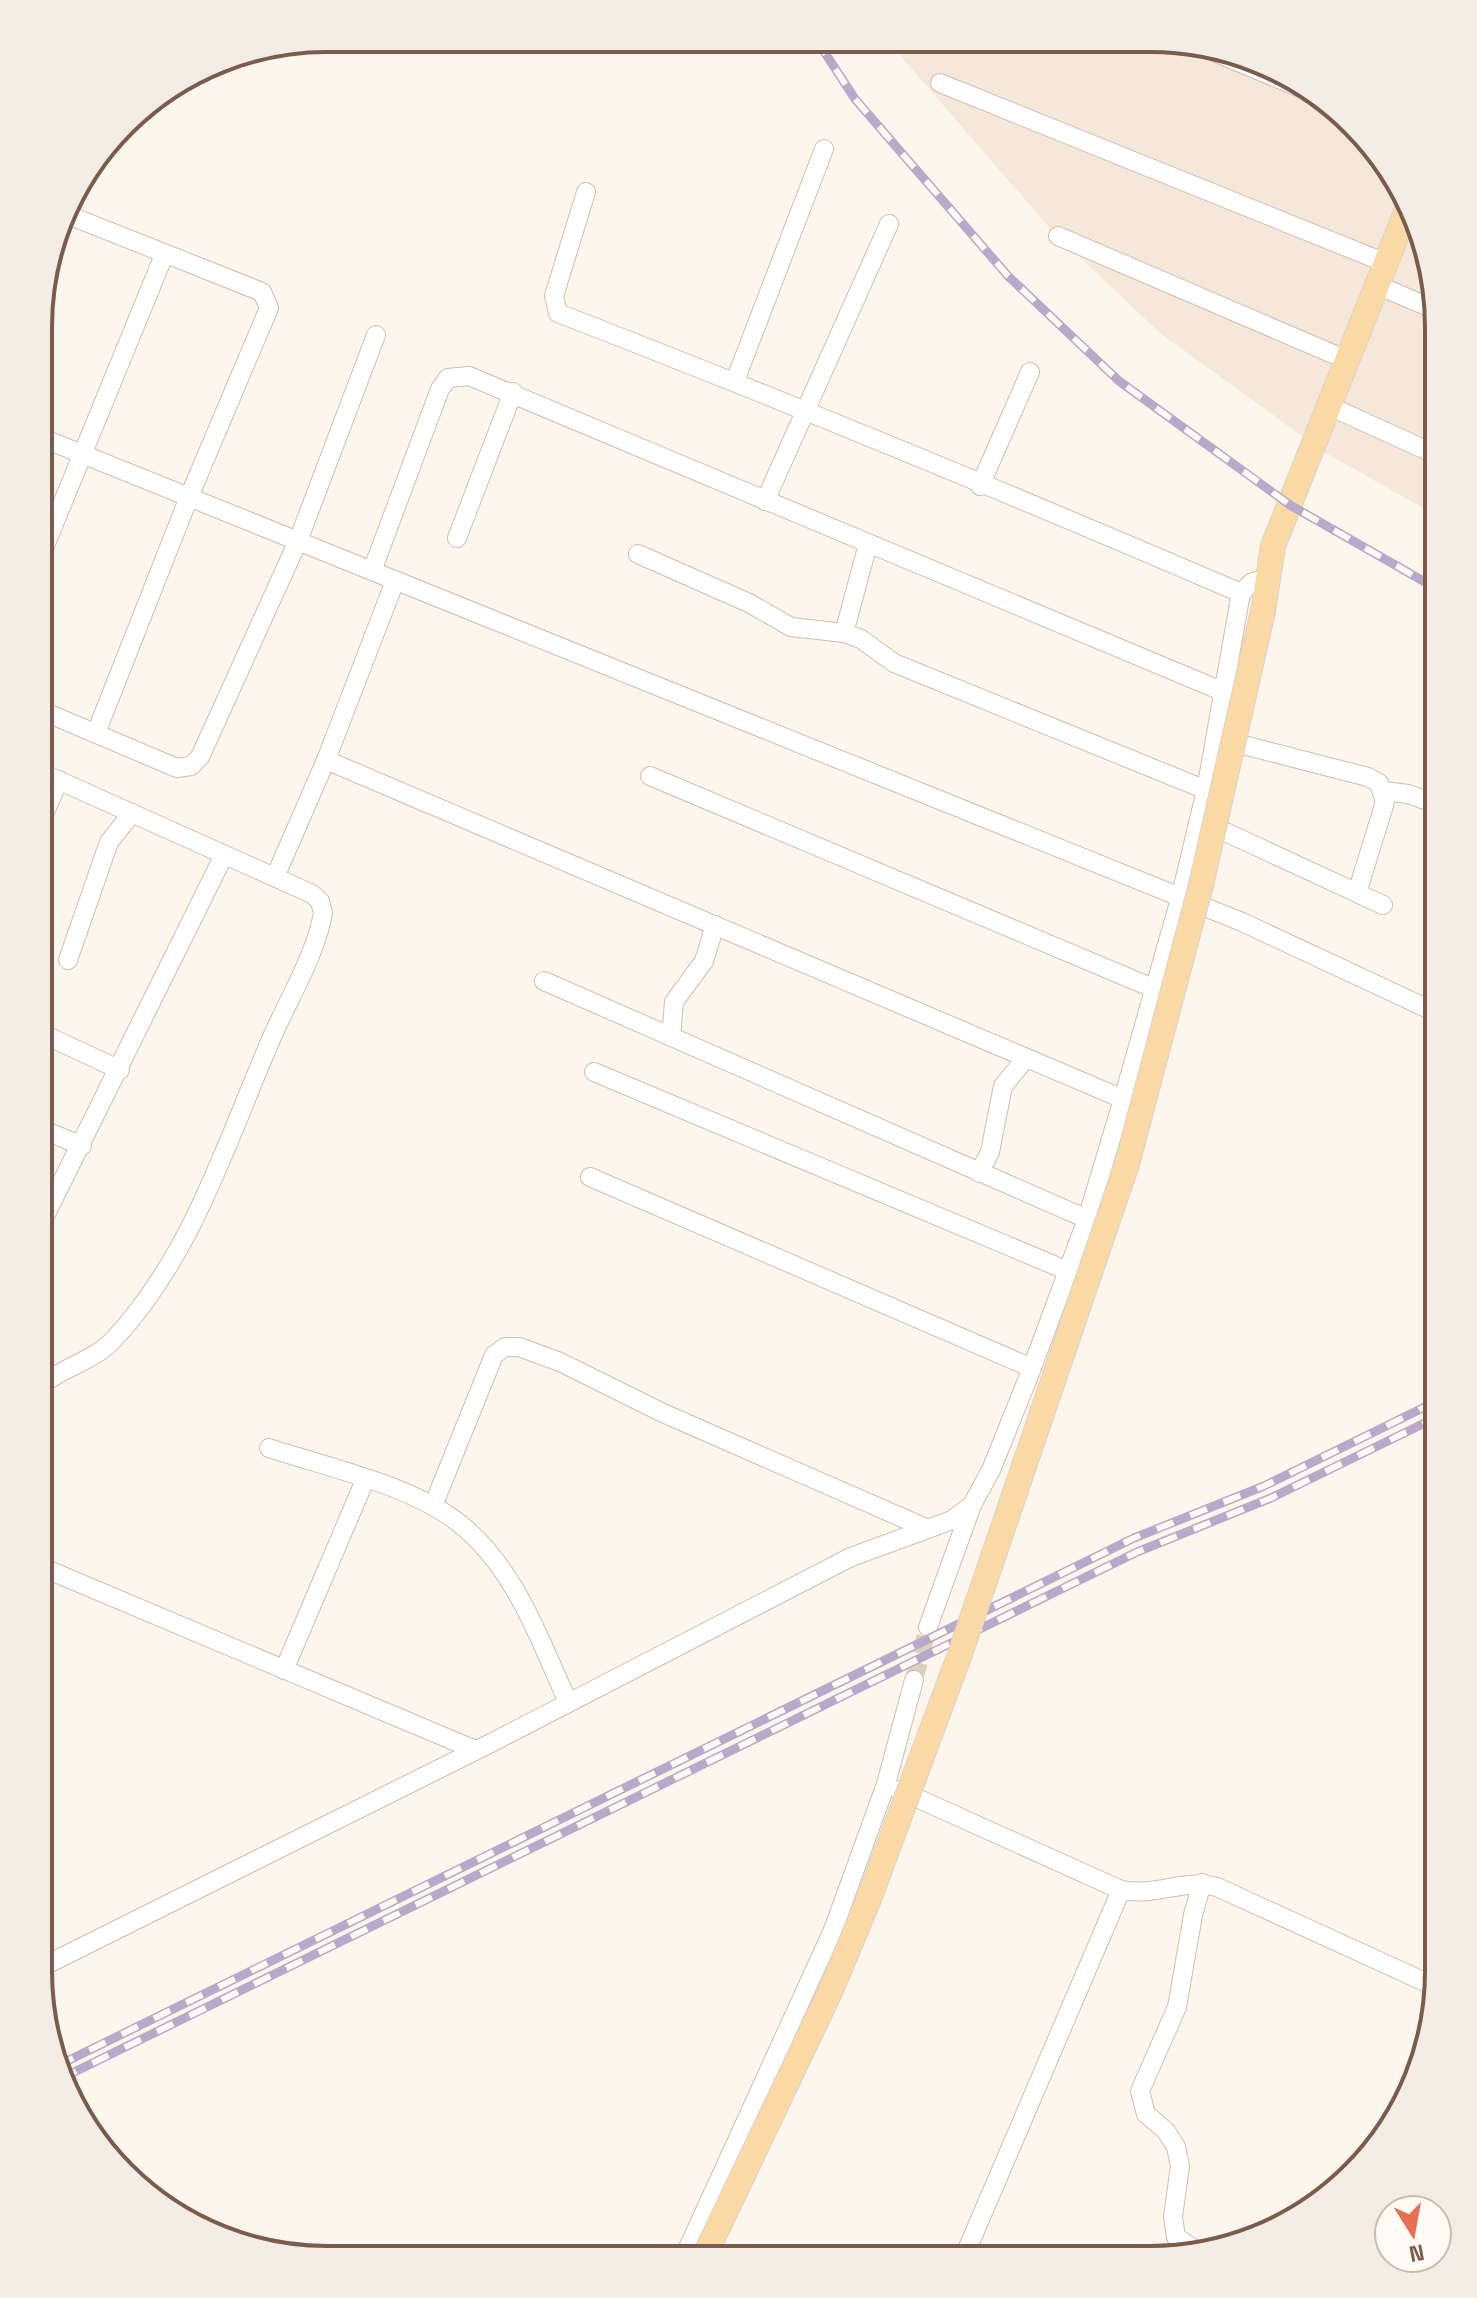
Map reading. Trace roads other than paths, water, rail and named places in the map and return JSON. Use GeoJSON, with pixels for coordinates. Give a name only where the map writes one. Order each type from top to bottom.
{"type":"FeatureCollection","features":[{"type":"Feature","properties":{"kind":"main road"},"geometry":{"type":"LineString","coordinates":[[709,2246],[856,1933],[960,1654],[1111,1214],[1148,1090],[1193,916],[1263,611],[1273,546],[1403,220]]}},
{"type":"Feature","properties":{"kind":"street"},"geometry":{"type":"LineString","coordinates":[[940,83],[1381,274],[1424,302]]}},
{"type":"Feature","properties":{"kind":"street"},"geometry":{"type":"LineString","coordinates":[[735,381],[824,149]]}},
{"type":"Feature","properties":{"kind":"street"},"geometry":{"type":"LineString","coordinates":[[586,192],[554,296],[554,309],[558,313],[806,409],[980,486],[1241,593]]}},
{"type":"Feature","properties":{"kind":"street"},"geometry":{"type":"LineString","coordinates":[[75,218],[262,292],[269,308],[189,497],[96,733]]}},
{"type":"Feature","properties":{"kind":"street"},"geometry":{"type":"LineString","coordinates":[[765,501],[889,224]]}},
{"type":"Feature","properties":{"kind":"street"},"geometry":{"type":"LineString","coordinates":[[1058,236],[1347,360]]}},
{"type":"Feature","properties":{"kind":"street"},"geometry":{"type":"LineString","coordinates":[[52,529],[164,255]]}},
{"type":"Feature","properties":{"kind":"street"},"geometry":{"type":"LineString","coordinates":[[52,715],[177,768],[191,766],[200,757],[298,541],[376,335]]}},
{"type":"Feature","properties":{"kind":"street"},"geometry":{"type":"LineString","coordinates":[[980,486],[1030,372]]}},
{"type":"Feature","properties":{"kind":"street"},"geometry":{"type":"LineString","coordinates":[[372,571],[440,389],[448,378],[469,376],[1224,692]]}},
{"type":"Feature","properties":{"kind":"street"},"geometry":{"type":"LineString","coordinates":[[457,538],[513,392]]}},
{"type":"Feature","properties":{"kind":"street"},"geometry":{"type":"LineString","coordinates":[[1329,406],[1425,450]]}},
{"type":"Feature","properties":{"kind":"street"},"geometry":{"type":"LineString","coordinates":[[52,442],[1242,922],[1425,1007]]}},
{"type":"Feature","properties":{"kind":"street"},"geometry":{"type":"LineString","coordinates":[[844,633],[868,544]]}},
{"type":"Feature","properties":{"kind":"street"},"geometry":{"type":"LineString","coordinates":[[638,554],[749,603],[791,627],[844,633],[861,639],[894,663],[1206,790]]}},
{"type":"Feature","properties":{"kind":"street"},"geometry":{"type":"LineString","coordinates":[[928,1627],[972,1505],[991,1470],[1087,1219],[1180,899],[1206,790],[1241,593],[1252,582],[1268,579]]}},
{"type":"Feature","properties":{"kind":"street"},"geometry":{"type":"LineString","coordinates":[[275,877],[326,760],[395,581]]}},
{"type":"Feature","properties":{"kind":"street"},"geometry":{"type":"LineString","coordinates":[[1216,738],[1368,777],[1379,783],[1385,802],[1357,893]]}},
{"type":"Feature","properties":{"kind":"street"},"geometry":{"type":"LineString","coordinates":[[326,760],[1123,1099]]}},
{"type":"Feature","properties":{"kind":"street"},"geometry":{"type":"LineString","coordinates":[[650,776],[1155,989]]}},
{"type":"Feature","properties":{"kind":"street"},"geometry":{"type":"LineString","coordinates":[[52,777],[275,877],[320,901],[321,923],[219,1167],[154,1291],[113,1341],[95,1355],[52,1372]]}},
{"type":"Feature","properties":{"kind":"street"},"geometry":{"type":"LineString","coordinates":[[52,796],[59,780]]}},
{"type":"Feature","properties":{"kind":"street"},"geometry":{"type":"LineString","coordinates":[[1384,791],[1425,800]]}},
{"type":"Feature","properties":{"kind":"street"},"geometry":{"type":"LineString","coordinates":[[68,960],[109,842],[132,813]]}},
{"type":"Feature","properties":{"kind":"street"},"geometry":{"type":"LineString","coordinates":[[1199,820],[1383,905]]}},
{"type":"Feature","properties":{"kind":"street"},"geometry":{"type":"LineString","coordinates":[[52,1202],[224,855]]}},
{"type":"Feature","properties":{"kind":"street"},"geometry":{"type":"LineString","coordinates":[[671,1037],[674,1002],[704,961],[715,925]]}},
{"type":"Feature","properties":{"kind":"street"},"geometry":{"type":"LineString","coordinates":[[544,981],[1087,1219]]}},
{"type":"Feature","properties":{"kind":"street"},"geometry":{"type":"LineString","coordinates":[[52,1038],[120,1070]]}},
{"type":"Feature","properties":{"kind":"street"},"geometry":{"type":"LineString","coordinates":[[979,1173],[990,1152],[1003,1086],[1026,1058]]}},
{"type":"Feature","properties":{"kind":"street"},"geometry":{"type":"LineString","coordinates":[[594,1072],[1068,1271]]}},
{"type":"Feature","properties":{"kind":"street"},"geometry":{"type":"LineString","coordinates":[[52,1133],[82,1146]]}},
{"type":"Feature","properties":{"kind":"street"},"geometry":{"type":"LineString","coordinates":[[590,1177],[1032,1368]]}},
{"type":"Feature","properties":{"kind":"street"},"geometry":{"type":"LineString","coordinates":[[433,1506],[494,1355],[505,1347],[519,1347],[560,1362],[663,1413],[928,1529]]}},
{"type":"Feature","properties":{"kind":"street"},"geometry":{"type":"LineString","coordinates":[[269,1448],[433,1506],[466,1528],[500,1566],[525,1610],[568,1702]]}},
{"type":"Feature","properties":{"kind":"street"},"geometry":{"type":"LineString","coordinates":[[284,1670],[365,1480]]}},
{"type":"Feature","properties":{"kind":"street"},"geometry":{"type":"LineString","coordinates":[[52,1962],[851,1557],[952,1520],[972,1505]]}},
{"type":"Feature","properties":{"kind":"street"},"geometry":{"type":"LineString","coordinates":[[52,1572],[473,1749]]}},
{"type":"Feature","properties":{"kind":"street"},"geometry":{"type":"LineString","coordinates":[[688,2246],[704,2205],[827,1944],[886,1784],[914,1680]]}},
{"type":"Feature","properties":{"kind":"street"},"geometry":{"type":"LineString","coordinates":[[886,1784],[1121,1890],[1155,1893],[1202,1883],[1424,1982]]}},
{"type":"Feature","properties":{"kind":"street"},"geometry":{"type":"LineString","coordinates":[[1186,2244],[1176,2237],[1173,2217],[1180,2166],[1176,2147],[1166,2131],[1146,2114],[1140,2091],[1177,2007],[1193,1915],[1202,1883]]}},
{"type":"Feature","properties":{"kind":"street"},"geometry":{"type":"LineString","coordinates":[[969,2246],[1121,1890]]}},
{"type":"Feature","properties":{"kind":"tunnel"},"geometry":{"type":"LineString","coordinates":[[914,1680],[928,1627]]}},
{"type":"Feature","properties":{"kind":"railway"},"geometry":{"type":"LineString","coordinates":[[825,52],[855,99],[1008,276],[1119,381],[1290,505],[1425,582]]}},
{"type":"Feature","properties":{"kind":"railway"},"geometry":{"type":"LineString","coordinates":[[67,2061],[1134,1538],[1264,1486],[1424,1407]]}},
{"type":"Feature","properties":{"kind":"railway"},"geometry":{"type":"LineString","coordinates":[[72,2073],[1137,1552],[1271,1498],[1424,1423]]}}]}
